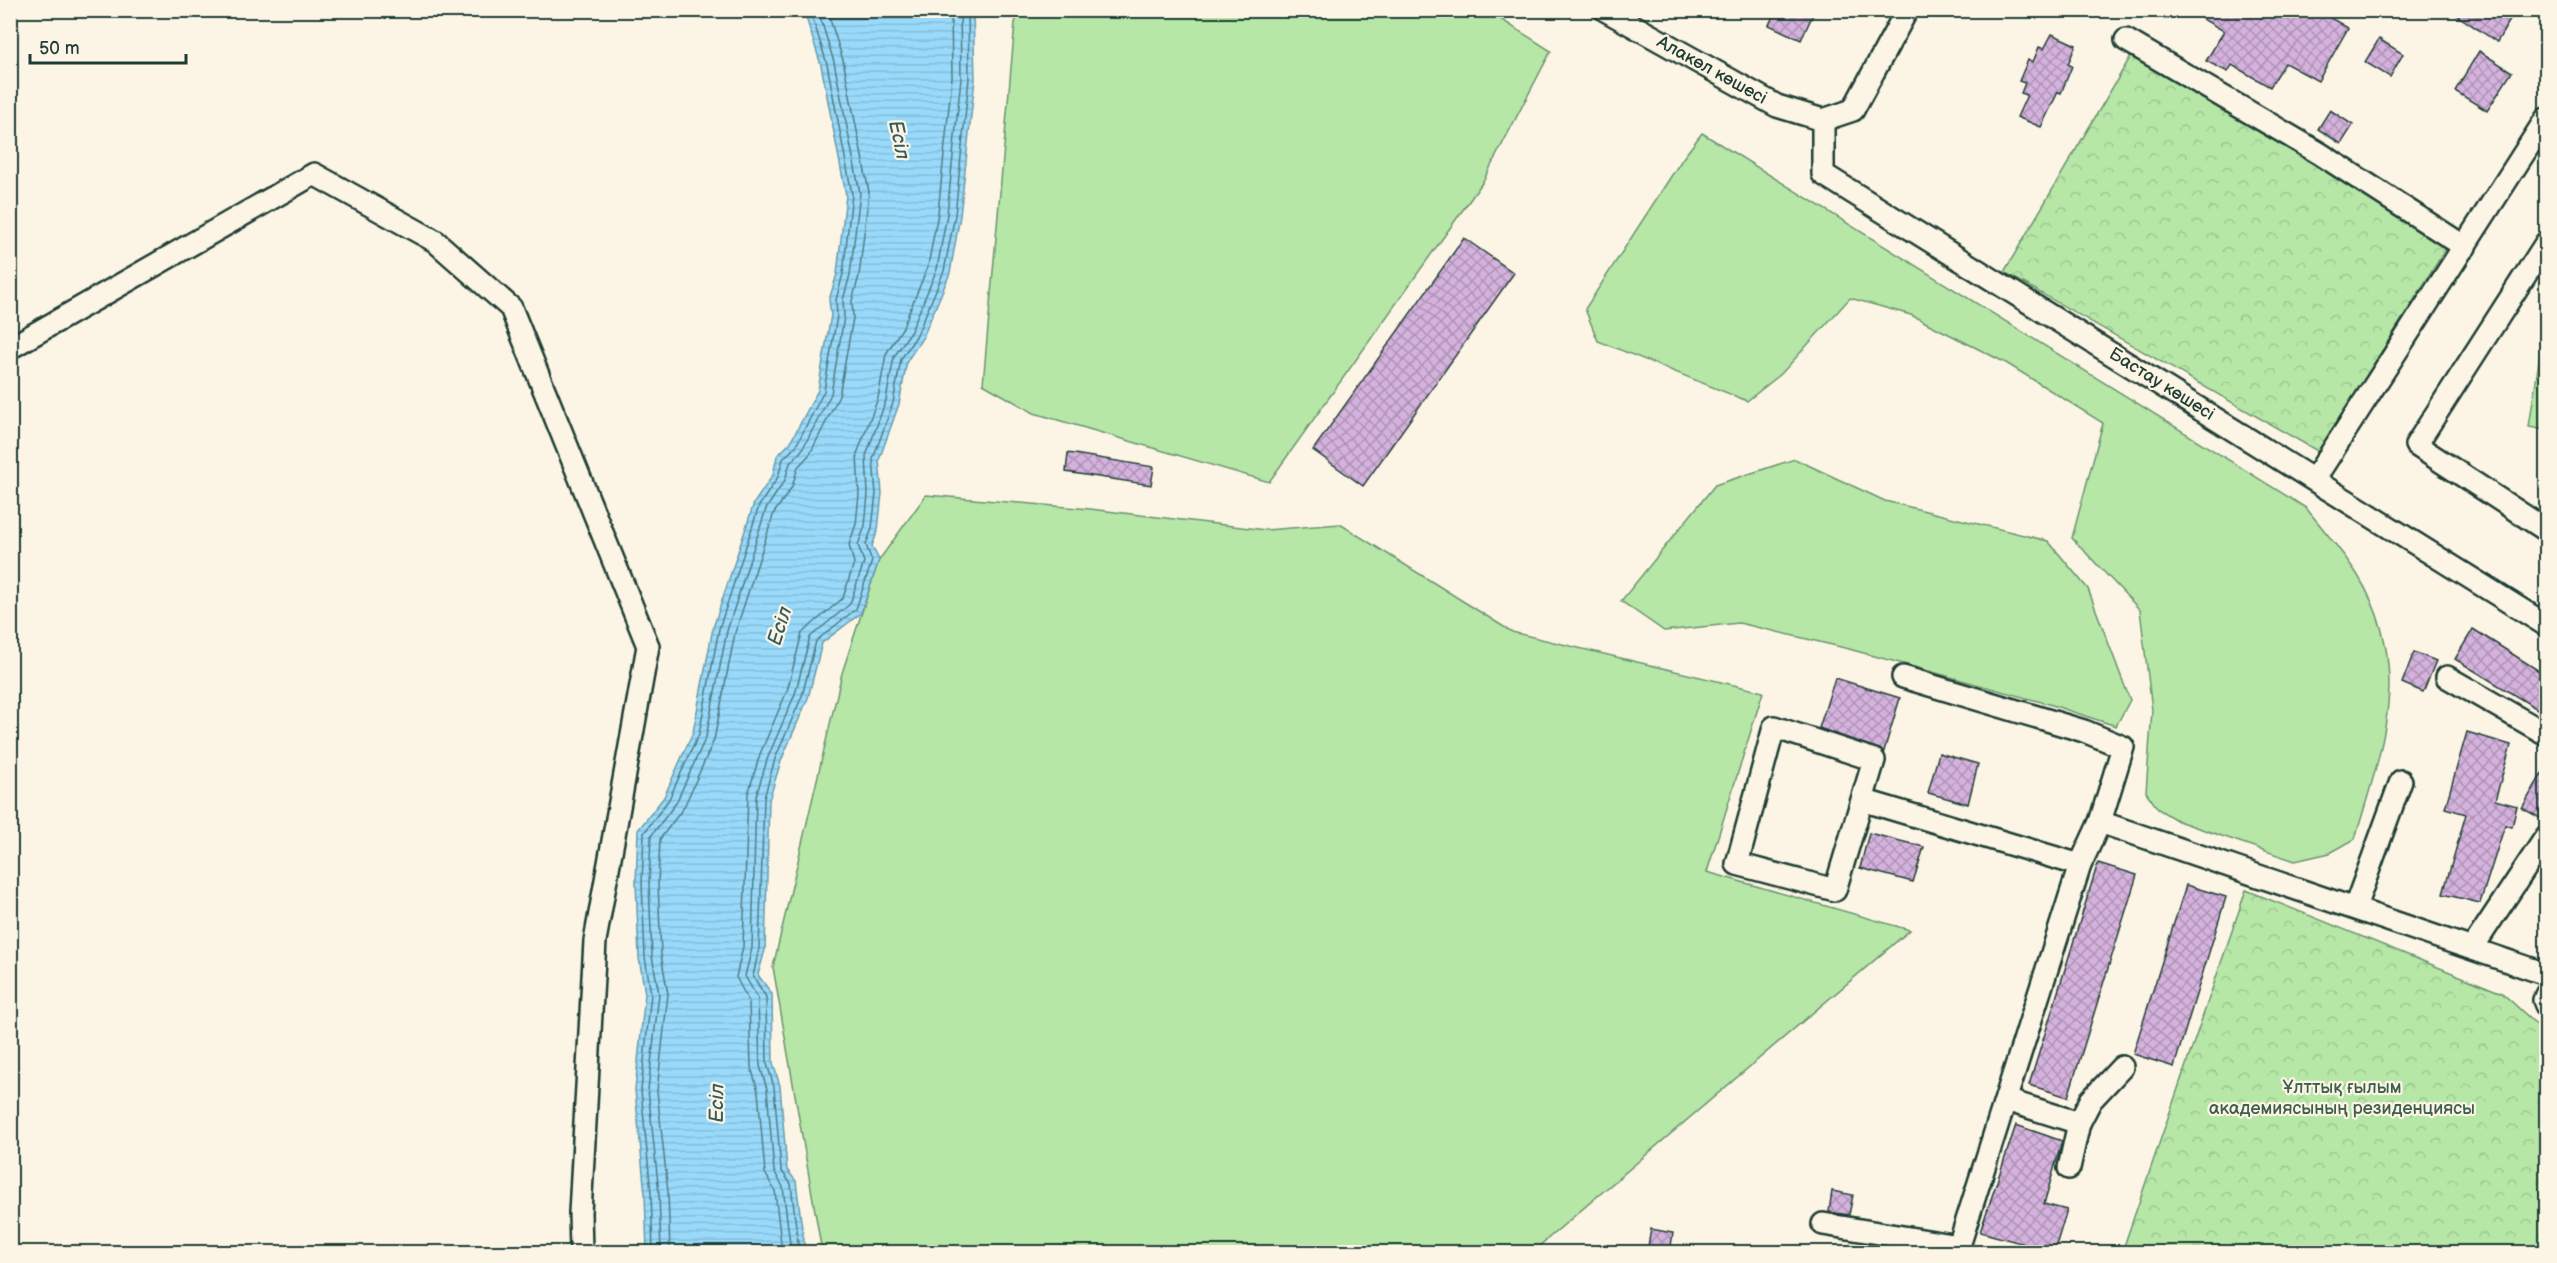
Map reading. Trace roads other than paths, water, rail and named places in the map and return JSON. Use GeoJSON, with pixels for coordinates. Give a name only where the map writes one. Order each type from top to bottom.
{"type":"FeatureCollection","features":[{"type":"Feature","properties":{"kind":"street","name":"Алакөл көшесі"},"geometry":{"type":"LineString","coordinates":[[1605,10],[1777,106],[1823,120]]}},
{"type":"Feature","properties":{"kind":"street"},"geometry":{"type":"LineString","coordinates":[[1823,120],[1853,110],[1907,10]]}},
{"type":"Feature","properties":{"kind":"street"},"geometry":{"type":"LineString","coordinates":[[2126,40],[2319,153],[2465,247]]}},
{"type":"Feature","properties":{"kind":"street"},"geometry":{"type":"LineString","coordinates":[[2315,478],[2547,119]]}},
{"type":"Feature","properties":{"kind":"street","name":"Бастау көшесі"},"geometry":{"type":"LineString","coordinates":[[1823,120],[1823,174],[2315,478],[2547,625]]}},
{"type":"Feature","properties":{"kind":"street"},"geometry":{"type":"LineString","coordinates":[[10,348],[314,174],[435,241],[511,308],[648,646],[596,941],[580,1213],[581,1252]]}},
{"type":"Feature","properties":{"kind":"street"},"geometry":{"type":"LineString","coordinates":[[2547,243],[2416,445],[2547,530]]}},
{"type":"Feature","properties":{"kind":"street"},"geometry":{"type":"LineString","coordinates":[[1822,1224],[1958,1249],[2080,865],[2100,822],[2123,747],[2084,731],[1903,677]]}},
{"type":"Feature","properties":{"kind":"street"},"geometry":{"type":"LineString","coordinates":[[2447,677],[2547,734]]}},
{"type":"Feature","properties":{"kind":"street"},"geometry":{"type":"LineString","coordinates":[[1774,727],[1874,760],[1862,800],[1835,890],[1737,864],[1774,727]]}},
{"type":"Feature","properties":{"kind":"street"},"geometry":{"type":"LineString","coordinates":[[2355,907],[2401,781]]}},
{"type":"Feature","properties":{"kind":"street"},"geometry":{"type":"LineString","coordinates":[[1862,800],[2080,865]]}},
{"type":"Feature","properties":{"kind":"street"},"geometry":{"type":"LineString","coordinates":[[2100,822],[2547,974]]}},
{"type":"Feature","properties":{"kind":"street"},"geometry":{"type":"LineString","coordinates":[[2473,947],[2547,837]]}},
{"type":"Feature","properties":{"kind":"street"},"geometry":{"type":"LineString","coordinates":[[2547,995],[2544,1000],[2547,1005]]}},
{"type":"Feature","properties":{"kind":"street"},"geometry":{"type":"LineString","coordinates":[[2069,1168],[2079,1124],[2091,1100],[2122,1067]]}},
{"type":"Feature","properties":{"kind":"street"},"geometry":{"type":"LineString","coordinates":[[2006,1100],[2079,1124]]}},
{"type":"Feature","properties":{"kind":"water","name":"Есіл"},"geometry":{"type":"Polygon","coordinates":[[[804,11],[973,11],[975,79],[960,216],[950,273],[923,337],[907,361],[899,404],[879,460],[882,493],[878,530],[872,546],[879,560],[861,613],[822,643],[808,698],[781,761],[769,800],[765,950],[758,975],[772,994],[773,1063],[780,1086],[787,1170],[796,1181],[805,1252],[647,1252],[645,1194],[635,1090],[645,994],[639,958],[636,883],[638,830],[664,797],[693,732],[713,628],[754,503],[773,475],[777,456],[790,443],[818,390],[831,315],[829,300],[837,274],[846,195],[821,65],[804,11]]]}},
{"type":"Feature","properties":{"kind":"park label","name":"Ұлттық ғылым академиясының резиденциясы"},"geometry":{"type":"Point","coordinates":[2342,1097]}}]}
